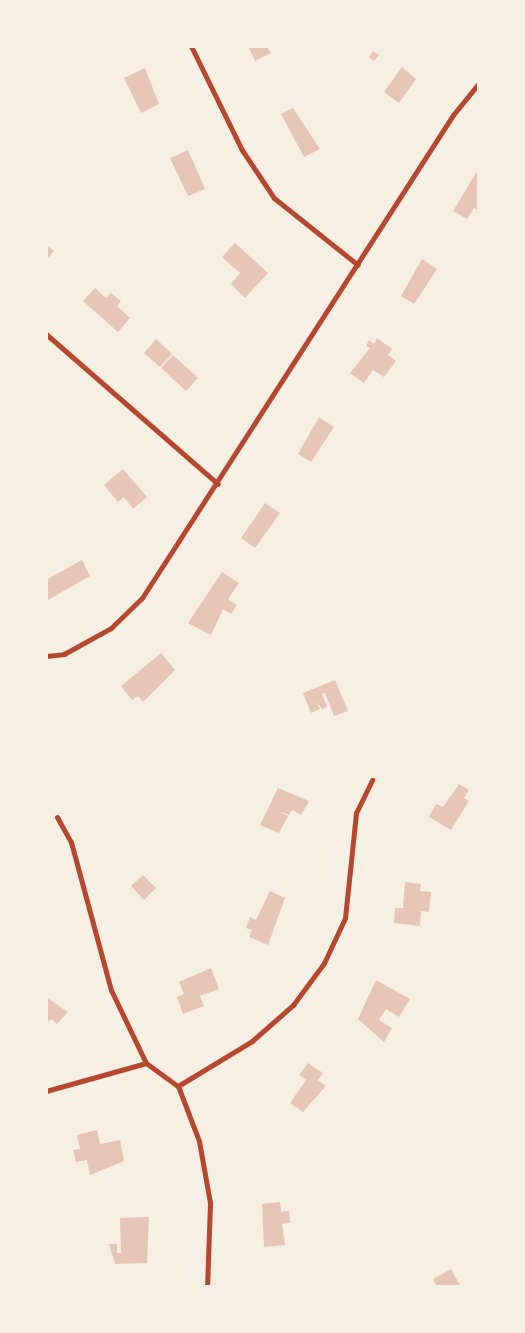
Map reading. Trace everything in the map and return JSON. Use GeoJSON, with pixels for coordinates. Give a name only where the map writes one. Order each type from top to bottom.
{"type":"FeatureCollection","features":[{"type":"Feature","properties":{"kind":"street"},"geometry":{"type":"LineString","coordinates":[[191,46],[242,150],[274,198],[358,265]]}},
{"type":"Feature","properties":{"kind":"street"},"geometry":{"type":"LineString","coordinates":[[46,656],[64,654],[111,628],[142,598],[218,484],[453,115],[479,83]]}},
{"type":"Feature","properties":{"kind":"street"},"geometry":{"type":"LineString","coordinates":[[46,334],[218,484]]}},
{"type":"Feature","properties":{"kind":"street"},"geometry":{"type":"LineString","coordinates":[[178,1086],[252,1041],[293,1005],[324,964],[344,918],[356,813],[372,780]]}},
{"type":"Feature","properties":{"kind":"street"},"geometry":{"type":"LineString","coordinates":[[57,817],[71,842],[111,990],[146,1063],[178,1086],[199,1141],[210,1203],[207,1287]]}},
{"type":"Feature","properties":{"kind":"street"},"geometry":{"type":"LineString","coordinates":[[46,1091],[146,1063]]}},
{"type":"Feature","properties":{"kind":"building"},"geometry":{"type":"Polygon","coordinates":[[[248,46],[267,46],[271,53],[255,61],[248,46]]]}},
{"type":"Feature","properties":{"kind":"building"},"geometry":{"type":"Polygon","coordinates":[[[373,51],[379,55],[374,61],[369,57],[373,51]]]}},
{"type":"Feature","properties":{"kind":"building"},"geometry":{"type":"Polygon","coordinates":[[[402,67],[416,79],[399,103],[384,92],[402,67]]]}},
{"type":"Feature","properties":{"kind":"building"},"geometry":{"type":"Polygon","coordinates":[[[145,68],[159,104],[141,113],[124,78],[145,68]]]}},
{"type":"Feature","properties":{"kind":"building"},"geometry":{"type":"Polygon","coordinates":[[[293,108],[320,149],[304,157],[281,114],[293,108]]]}},
{"type":"Feature","properties":{"kind":"building"},"geometry":{"type":"Polygon","coordinates":[[[188,150],[205,189],[188,196],[170,158],[188,150]]]}},
{"type":"Feature","properties":{"kind":"building"},"geometry":{"type":"Polygon","coordinates":[[[479,168],[479,211],[474,208],[467,219],[453,211],[479,168]]]}},
{"type":"Feature","properties":{"kind":"building"},"geometry":{"type":"Polygon","coordinates":[[[235,243],[268,273],[245,298],[231,284],[240,273],[222,257],[235,243]]]}},
{"type":"Feature","properties":{"kind":"building"},"geometry":{"type":"Polygon","coordinates":[[[46,245],[54,251],[46,260],[46,245]]]}},
{"type":"Feature","properties":{"kind":"building"},"geometry":{"type":"Polygon","coordinates":[[[422,259],[437,269],[414,304],[401,296],[422,259]]]}},
{"type":"Feature","properties":{"kind":"building"},"geometry":{"type":"Polygon","coordinates":[[[95,288],[106,298],[111,293],[121,301],[117,306],[130,318],[118,332],[83,301],[95,288]]]}},
{"type":"Feature","properties":{"kind":"building"},"geometry":{"type":"Polygon","coordinates":[[[377,338],[392,349],[388,355],[396,361],[384,377],[373,370],[364,383],[350,373],[370,348],[366,346],[369,340],[374,344],[377,338]]]}},
{"type":"Feature","properties":{"kind":"building"},"geometry":{"type":"Polygon","coordinates":[[[156,339],[172,354],[160,367],[144,353],[156,339]]]}},
{"type":"Feature","properties":{"kind":"building"},"geometry":{"type":"Polygon","coordinates":[[[173,355],[198,378],[186,391],[161,368],[173,355]]]}},
{"type":"Feature","properties":{"kind":"building"},"geometry":{"type":"Polygon","coordinates":[[[319,417],[334,427],[311,462],[298,454],[319,417]]]}},
{"type":"Feature","properties":{"kind":"building"},"geometry":{"type":"Polygon","coordinates":[[[123,469],[147,497],[133,509],[124,497],[118,502],[104,485],[123,469]]]}},
{"type":"Feature","properties":{"kind":"building"},"geometry":{"type":"Polygon","coordinates":[[[265,503],[280,513],[255,548],[241,538],[265,503]]]}},
{"type":"Feature","properties":{"kind":"building"},"geometry":{"type":"Polygon","coordinates":[[[82,560],[90,576],[48,600],[46,580],[82,560]]]}},
{"type":"Feature","properties":{"kind":"building"},"geometry":{"type":"Polygon","coordinates":[[[222,572],[239,583],[228,599],[237,605],[231,614],[223,609],[211,635],[188,623],[222,572]]]}},
{"type":"Feature","properties":{"kind":"building"},"geometry":{"type":"Polygon","coordinates":[[[161,653],[175,670],[143,702],[138,696],[132,700],[121,686],[161,653]]]}},
{"type":"Feature","properties":{"kind":"building"},"geometry":{"type":"Polygon","coordinates":[[[335,680],[348,711],[334,716],[325,693],[322,694],[327,707],[322,709],[316,701],[320,709],[311,713],[303,693],[335,680]]]}},
{"type":"Feature","properties":{"kind":"building"},"geometry":{"type":"Polygon","coordinates":[[[459,784],[469,790],[464,798],[469,801],[451,830],[429,817],[436,804],[443,807],[459,784]]]}},
{"type":"Feature","properties":{"kind":"building"},"geometry":{"type":"Polygon","coordinates":[[[278,788],[309,801],[301,815],[292,810],[289,815],[278,811],[288,816],[279,833],[260,825],[278,788]]]}},
{"type":"Feature","properties":{"kind":"building"},"geometry":{"type":"Polygon","coordinates":[[[143,875],[156,888],[144,900],[131,886],[143,875]]]}},
{"type":"Feature","properties":{"kind":"building"},"geometry":{"type":"Polygon","coordinates":[[[405,882],[421,884],[420,891],[431,892],[429,912],[421,911],[420,926],[394,923],[395,908],[403,908],[405,882]]]}},
{"type":"Feature","properties":{"kind":"building"},"geometry":{"type":"Polygon","coordinates":[[[270,891],[285,898],[268,945],[249,937],[252,930],[246,928],[250,917],[256,920],[270,891]]]}},
{"type":"Feature","properties":{"kind":"building"},"geometry":{"type":"Polygon","coordinates":[[[211,968],[219,989],[200,996],[204,1006],[183,1014],[177,997],[184,994],[179,982],[211,968]]]}},
{"type":"Feature","properties":{"kind":"building"},"geometry":{"type":"Polygon","coordinates":[[[376,980],[410,999],[399,1017],[386,1009],[379,1020],[392,1028],[384,1042],[358,1019],[376,980]]]}},
{"type":"Feature","properties":{"kind":"building"},"geometry":{"type":"Polygon","coordinates":[[[46,997],[68,1012],[57,1024],[52,1019],[46,1023],[46,997]]]}},
{"type":"Feature","properties":{"kind":"building"},"geometry":{"type":"Polygon","coordinates":[[[308,1063],[323,1073],[318,1080],[326,1086],[303,1112],[290,1103],[306,1080],[299,1075],[308,1063]]]}},
{"type":"Feature","properties":{"kind":"building"},"geometry":{"type":"Polygon","coordinates":[[[97,1130],[100,1144],[120,1140],[124,1161],[90,1175],[87,1160],[76,1162],[73,1150],[80,1149],[77,1135],[97,1130]]]}},
{"type":"Feature","properties":{"kind":"building"},"geometry":{"type":"Polygon","coordinates":[[[280,1202],[281,1212],[289,1211],[290,1223],[282,1224],[285,1245],[264,1247],[262,1204],[280,1202]]]}},
{"type":"Feature","properties":{"kind":"building"},"geometry":{"type":"Polygon","coordinates":[[[149,1217],[147,1263],[115,1264],[109,1244],[117,1244],[117,1253],[121,1253],[120,1218],[149,1217]]]}},
{"type":"Feature","properties":{"kind":"building"},"geometry":{"type":"Polygon","coordinates":[[[451,1269],[461,1287],[437,1287],[433,1279],[451,1269]]]}}]}
